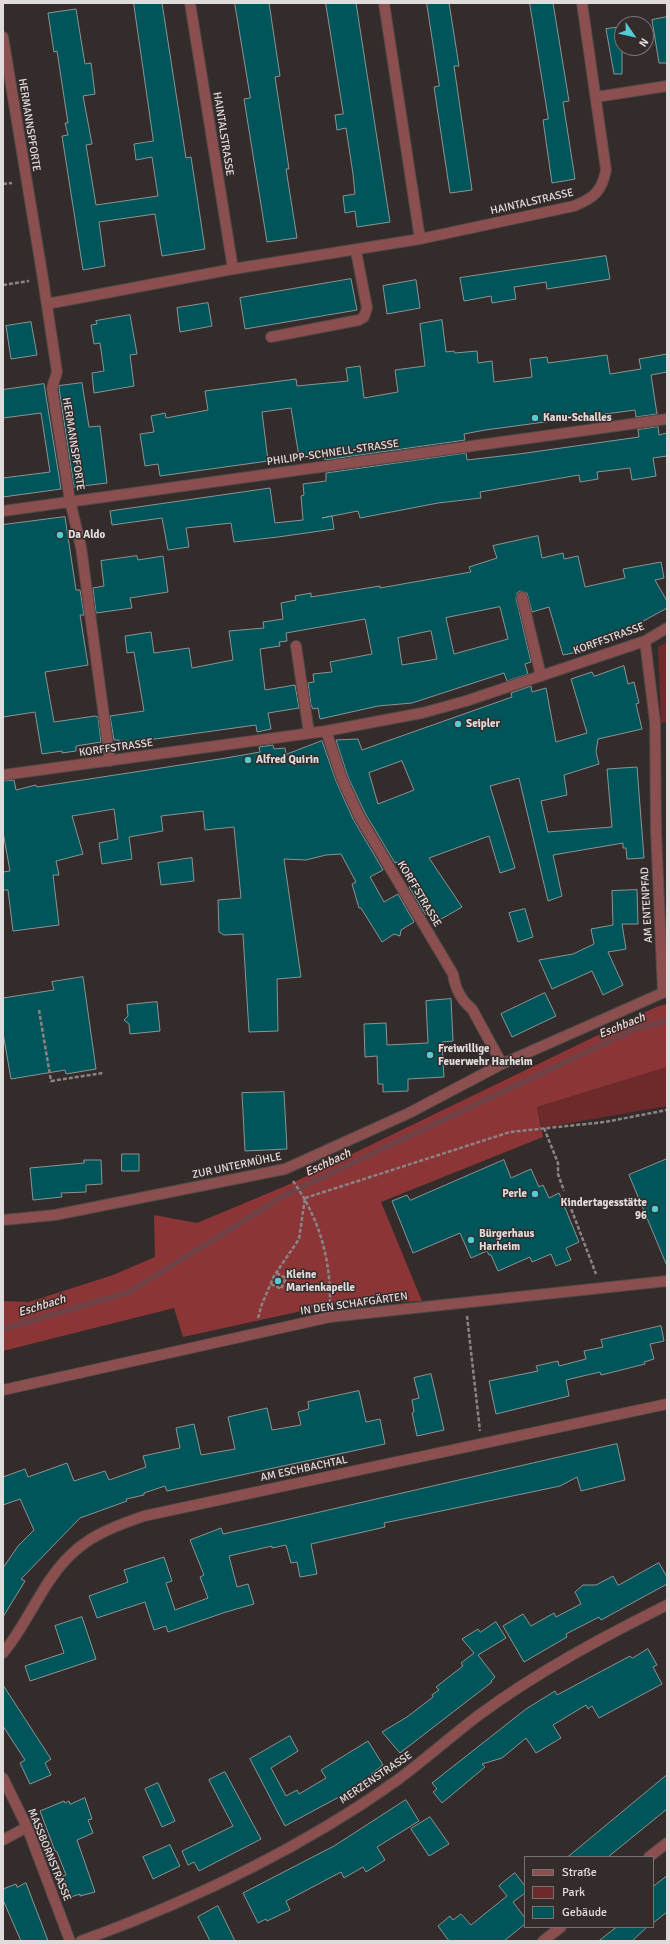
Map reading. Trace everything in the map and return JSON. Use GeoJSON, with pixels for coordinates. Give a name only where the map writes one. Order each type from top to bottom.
{"type":"FeatureCollection","features":[{"type":"Feature","properties":{"kind":"street","name":"HAINTALSTRASSE"},"geometry":{"type":"LineString","coordinates":[[190,3],[233,270]]}},
{"type":"Feature","properties":{"kind":"street"},"geometry":{"type":"LineString","coordinates":[[384,3],[420,239]]}},
{"type":"Feature","properties":{"kind":"street","name":"HAINTALSTRASSE"},"geometry":{"type":"LineString","coordinates":[[47,304],[233,270],[356,251],[420,239],[574,206],[589,200],[600,188],[606,170],[582,3]]}},
{"type":"Feature","properties":{"kind":"street","name":"HERMANNSPFORTE"},"geometry":{"type":"LineString","coordinates":[[3,37],[26,181],[44,279],[57,372],[52,388],[70,501],[81,547],[110,761]]}},
{"type":"Feature","properties":{"kind":"street"},"geometry":{"type":"LineString","coordinates":[[596,97],[667,86]]}},
{"type":"Feature","properties":{"kind":"street"},"geometry":{"type":"LineString","coordinates":[[271,337],[359,320],[364,317],[367,308],[356,251]]}},
{"type":"Feature","properties":{"kind":"street","name":"PHILIPP-SCHNELL-STRASSE"},"geometry":{"type":"LineString","coordinates":[[3,511],[667,419]]}},
{"type":"Feature","properties":{"kind":"street"},"geometry":{"type":"LineString","coordinates":[[522,597],[541,676]]}},
{"type":"Feature","properties":{"kind":"street","name":"KORFFSTRASSE"},"geometry":{"type":"LineString","coordinates":[[3,775],[326,731],[422,713],[466,701],[645,641],[667,628]]}},
{"type":"Feature","properties":{"kind":"street","name":"AM ENTENPFAD"},"geometry":{"type":"LineString","coordinates":[[502,1064],[665,992],[656,831],[655,722],[645,641]]}},
{"type":"Feature","properties":{"kind":"street"},"geometry":{"type":"LineString","coordinates":[[296,646],[309,733]]}},
{"type":"Feature","properties":{"kind":"street","name":"KORFFSTRASSE"},"geometry":{"type":"LineString","coordinates":[[326,731],[342,779],[359,816],[453,974],[454,984],[465,1003],[472,1010],[502,1064]]}},
{"type":"Feature","properties":{"kind":"street","name":"ZUR UNTERMÜHLE"},"geometry":{"type":"LineString","coordinates":[[3,1220],[55,1215],[285,1169],[409,1113],[502,1064]]}},
{"type":"Feature","properties":{"kind":"street","name":"IN DEN SCHAFGÄRTEN"},"geometry":{"type":"LineString","coordinates":[[3,1390],[255,1333],[330,1318],[601,1287],[667,1281]]}},
{"type":"Feature","properties":{"kind":"street","name":"AM ESCHBACHTAL"},"geometry":{"type":"LineString","coordinates":[[3,1653],[45,1587],[61,1566],[76,1550],[119,1524],[144,1516],[667,1404]]}},
{"type":"Feature","properties":{"kind":"street","name":"MERZENSTRASSE"},"geometry":{"type":"LineString","coordinates":[[81,1941],[167,1908],[273,1855],[329,1824],[396,1781],[478,1716],[512,1692],[622,1628],[667,1605]]}},
{"type":"Feature","properties":{"kind":"street","name":"MASSBORNSTRASSE"},"geometry":{"type":"LineString","coordinates":[[3,1778],[27,1827],[70,1941]]}},
{"type":"Feature","properties":{"kind":"street"},"geometry":{"type":"LineString","coordinates":[[3,1840],[27,1827]]}},
{"type":"Feature","properties":{"kind":"street"},"geometry":{"type":"LineString","coordinates":[[650,1856],[667,1843]]}},
{"type":"Feature","properties":{"kind":"street"},"geometry":{"type":"LineString","coordinates":[[543,1941],[560,1928]]}},
{"type":"Feature","properties":{"kind":"path"},"geometry":{"type":"LineString","coordinates":[[3,286],[44,279]]}},
{"type":"Feature","properties":{"kind":"path"},"geometry":{"type":"LineString","coordinates":[[39,1010],[51,1081],[103,1073]]}},
{"type":"Feature","properties":{"kind":"path"},"geometry":{"type":"LineString","coordinates":[[305,1198],[510,1132],[605,1122],[667,1110]]}},
{"type":"Feature","properties":{"kind":"path"},"geometry":{"type":"LineString","coordinates":[[544,1128],[558,1163],[558,1174],[564,1191]]}},
{"type":"Feature","properties":{"kind":"path"},"geometry":{"type":"LineString","coordinates":[[285,1169],[305,1198],[319,1229],[330,1278],[330,1318]]}},
{"type":"Feature","properties":{"kind":"path"},"geometry":{"type":"LineString","coordinates":[[255,1333],[262,1304],[276,1273],[299,1239],[305,1198]]}},
{"type":"Feature","properties":{"kind":"path"},"geometry":{"type":"LineString","coordinates":[[567,1198],[601,1287]]}},
{"type":"Feature","properties":{"kind":"path"},"geometry":{"type":"LineString","coordinates":[[271,1284],[281,1289],[286,1278],[276,1273]]}},
{"type":"Feature","properties":{"kind":"path"},"geometry":{"type":"LineString","coordinates":[[466,1302],[482,1444]]}},
{"type":"Feature","properties":{"kind":"green space"},"geometry":{"type":"Polygon","coordinates":[[[667,642],[667,722],[661,723],[658,647],[667,642]]]}},
{"type":"Feature","properties":{"kind":"green space"},"geometry":{"type":"Polygon","coordinates":[[[667,1067],[667,1106],[542,1128],[537,1107],[667,1067]]]}},
{"type":"Feature","properties":{"kind":"shaded area"},"geometry":{"type":"Polygon","coordinates":[[[667,1004],[667,1067],[537,1107],[543,1137],[381,1202],[422,1301],[329,1305],[183,1337],[174,1308],[3,1351],[3,1301],[29,1302],[113,1275],[155,1257],[154,1215],[197,1223],[290,1184],[656,1007],[667,1004]]]}},
{"type":"Feature","properties":{"kind":"building"},"geometry":{"type":"Polygon","coordinates":[[[134,3],[162,3],[186,158],[191,157],[205,249],[162,256],[155,214],[99,222],[105,266],[83,270],[62,136],[68,135],[65,123],[68,123],[57,51],[54,52],[48,13],[76,9],[85,64],[91,63],[95,94],[83,96],[92,144],[86,145],[96,205],[158,196],[152,157],[136,160],[134,144],[153,141],[134,3]]]}},
{"type":"Feature","properties":{"kind":"building"},"geometry":{"type":"Polygon","coordinates":[[[235,3],[269,3],[280,76],[275,77],[289,169],[286,169],[297,238],[267,242],[244,99],[250,98],[235,3]]]}},
{"type":"Feature","properties":{"kind":"building"},"geometry":{"type":"Polygon","coordinates":[[[326,3],[356,3],[390,222],[357,227],[355,211],[345,213],[343,196],[355,194],[346,128],[337,130],[335,115],[343,114],[326,3]]]}},
{"type":"Feature","properties":{"kind":"building"},"geometry":{"type":"Polygon","coordinates":[[[427,3],[449,3],[459,66],[454,66],[472,190],[450,193],[434,87],[439,86],[427,3]]]}},
{"type":"Feature","properties":{"kind":"building"},"geometry":{"type":"Polygon","coordinates":[[[530,3],[553,3],[569,101],[563,102],[575,179],[552,183],[543,120],[548,119],[530,3]]]}},
{"type":"Feature","properties":{"kind":"building"},"geometry":{"type":"Polygon","coordinates":[[[667,17],[667,63],[659,63],[654,32],[654,20],[667,17]]]}},
{"type":"Feature","properties":{"kind":"building"},"geometry":{"type":"Polygon","coordinates":[[[614,28],[614,56],[622,56],[622,74],[614,74],[606,29],[614,28]]]}},
{"type":"Feature","properties":{"kind":"building"},"geometry":{"type":"Polygon","coordinates":[[[606,256],[610,279],[547,289],[546,282],[514,287],[516,299],[492,303],[491,296],[464,301],[460,278],[606,256]]]}},
{"type":"Feature","properties":{"kind":"building"},"geometry":{"type":"Polygon","coordinates":[[[351,279],[357,310],[245,329],[240,298],[351,279]]]}},
{"type":"Feature","properties":{"kind":"building"},"geometry":{"type":"Polygon","coordinates":[[[416,280],[420,308],[387,314],[383,286],[416,280]]]}},
{"type":"Feature","properties":{"kind":"building"},"geometry":{"type":"Polygon","coordinates":[[[208,303],[212,326],[180,332],[177,308],[208,303]]]}},
{"type":"Feature","properties":{"kind":"building"},"geometry":{"type":"Polygon","coordinates":[[[130,315],[137,354],[130,355],[134,386],[94,393],[92,373],[104,371],[100,343],[94,344],[91,325],[97,324],[96,321],[130,315]]]}},
{"type":"Feature","properties":{"kind":"building"},"geometry":{"type":"Polygon","coordinates":[[[442,320],[446,352],[454,351],[455,353],[477,351],[478,363],[492,361],[494,382],[532,377],[530,359],[547,357],[548,363],[607,355],[610,374],[641,369],[639,359],[667,354],[667,372],[651,375],[657,414],[636,417],[635,410],[485,430],[464,434],[465,440],[325,460],[324,452],[299,457],[291,408],[262,412],[268,461],[160,476],[158,464],[145,466],[140,434],[154,432],[151,416],[165,413],[166,418],[208,410],[205,391],[296,379],[297,386],[348,381],[346,368],[360,366],[364,398],[398,392],[395,370],[425,366],[420,324],[442,320]]]}},
{"type":"Feature","properties":{"kind":"building"},"geometry":{"type":"Polygon","coordinates":[[[31,322],[37,355],[11,359],[6,326],[31,322]]]}},
{"type":"Feature","properties":{"kind":"building"},"geometry":{"type":"Polygon","coordinates":[[[82,383],[89,427],[100,426],[107,483],[74,487],[59,386],[82,383]]]}},
{"type":"Feature","properties":{"kind":"building"},"geometry":{"type":"Polygon","coordinates":[[[44,384],[61,489],[3,497],[3,478],[50,472],[41,413],[3,418],[3,390],[44,384]]]}},
{"type":"Feature","properties":{"kind":"building"},"geometry":{"type":"Polygon","coordinates":[[[658,427],[659,435],[667,433],[667,456],[653,458],[656,476],[632,480],[630,468],[597,472],[598,479],[580,482],[579,475],[480,492],[481,498],[438,503],[360,518],[358,511],[332,516],[334,529],[234,542],[231,523],[186,528],[189,547],[168,550],[162,518],[112,525],[110,511],[270,488],[275,523],[303,520],[301,496],[304,495],[303,484],[326,481],[326,473],[466,453],[467,460],[519,454],[639,437],[638,430],[658,427]]]}},
{"type":"Feature","properties":{"kind":"building"},"geometry":{"type":"Polygon","coordinates":[[[65,517],[76,590],[80,590],[84,615],[80,615],[88,665],[45,672],[54,722],[95,716],[98,717],[101,742],[76,746],[76,751],[62,753],[62,751],[42,754],[35,712],[3,717],[3,525],[65,517]]]}},
{"type":"Feature","properties":{"kind":"building"},"geometry":{"type":"Polygon","coordinates":[[[538,536],[542,558],[563,553],[564,559],[578,556],[585,587],[625,578],[623,569],[661,562],[664,578],[655,580],[667,601],[667,608],[605,642],[583,649],[583,651],[563,655],[549,607],[532,612],[527,593],[520,591],[517,593],[516,598],[531,662],[525,664],[528,674],[507,681],[504,673],[412,703],[378,706],[320,719],[318,708],[313,709],[311,705],[308,683],[314,682],[313,674],[332,672],[330,662],[372,654],[365,619],[286,633],[287,641],[279,642],[280,646],[260,649],[265,690],[295,685],[299,708],[268,713],[271,729],[257,732],[256,725],[119,744],[119,740],[114,740],[110,716],[144,711],[134,652],[127,653],[125,636],[151,632],[154,653],[189,648],[192,668],[233,660],[229,631],[264,628],[263,622],[283,619],[281,603],[296,600],[295,596],[311,593],[311,597],[380,586],[380,588],[471,572],[469,567],[497,558],[493,546],[538,536]],[[500,607],[446,618],[454,654],[508,639],[500,607]],[[431,631],[398,638],[402,665],[437,659],[431,631]]]}},
{"type":"Feature","properties":{"kind":"building"},"geometry":{"type":"Polygon","coordinates":[[[137,556],[138,560],[163,556],[168,592],[130,598],[132,608],[96,613],[93,588],[104,586],[101,561],[137,556]]]}},
{"type":"Feature","properties":{"kind":"building"},"geometry":{"type":"Polygon","coordinates":[[[624,666],[628,684],[634,682],[639,703],[636,704],[642,729],[598,739],[596,752],[599,764],[564,775],[567,795],[541,801],[548,832],[612,827],[607,769],[637,767],[644,858],[627,859],[626,848],[623,848],[623,843],[553,855],[562,896],[548,901],[519,778],[490,786],[515,868],[500,873],[489,836],[429,858],[462,907],[436,922],[430,912],[426,915],[409,887],[413,885],[397,862],[395,863],[365,813],[348,777],[336,740],[358,739],[362,750],[512,697],[511,693],[531,686],[532,692],[546,688],[556,742],[587,733],[571,679],[592,672],[594,676],[624,666]],[[402,761],[369,773],[378,804],[414,790],[402,761]]]}},
{"type":"Feature","properties":{"kind":"building"},"geometry":{"type":"Polygon","coordinates":[[[322,741],[336,781],[353,819],[383,870],[370,877],[384,902],[398,894],[414,922],[401,930],[400,936],[394,934],[382,942],[361,908],[359,908],[352,884],[356,882],[341,854],[326,855],[306,860],[284,859],[301,977],[277,979],[278,1031],[249,1032],[243,934],[224,935],[219,932],[218,900],[241,898],[234,827],[205,830],[203,811],[161,816],[163,831],[129,837],[132,859],[102,864],[99,843],[118,839],[114,809],[72,816],[83,854],[56,861],[59,875],[53,875],[59,925],[13,931],[8,890],[3,890],[3,872],[10,871],[3,832],[3,781],[14,780],[16,790],[36,785],[37,787],[226,758],[260,752],[259,747],[273,745],[274,749],[285,748],[286,754],[322,741]]]}},
{"type":"Feature","properties":{"kind":"building"},"geometry":{"type":"Polygon","coordinates":[[[192,858],[194,881],[161,885],[158,863],[192,858]]]}},
{"type":"Feature","properties":{"kind":"building"},"geometry":{"type":"Polygon","coordinates":[[[637,890],[638,924],[622,924],[626,949],[608,952],[623,985],[603,995],[592,971],[552,989],[539,960],[573,954],[594,944],[591,929],[613,925],[612,891],[637,890]]]}},
{"type":"Feature","properties":{"kind":"building"},"geometry":{"type":"Polygon","coordinates":[[[525,909],[533,937],[518,942],[509,913],[525,909]]]}},
{"type":"Feature","properties":{"kind":"building"},"geometry":{"type":"Polygon","coordinates":[[[83,977],[96,1069],[66,1074],[65,1070],[11,1079],[3,1033],[3,998],[54,990],[52,982],[83,977]]]}},
{"type":"Feature","properties":{"kind":"building"},"geometry":{"type":"Polygon","coordinates":[[[545,993],[556,1016],[512,1037],[501,1014],[545,993]]]}},
{"type":"Feature","properties":{"kind":"building"},"geometry":{"type":"Polygon","coordinates":[[[451,999],[453,1041],[442,1042],[444,1077],[408,1079],[408,1091],[383,1092],[383,1084],[378,1084],[377,1056],[365,1057],[364,1024],[386,1023],[387,1045],[428,1043],[426,1001],[451,999]]]}},
{"type":"Feature","properties":{"kind":"building"},"geometry":{"type":"Polygon","coordinates":[[[157,1002],[160,1031],[130,1034],[129,1024],[124,1020],[128,1016],[127,1005],[157,1002]]]}},
{"type":"Feature","properties":{"kind":"building"},"geometry":{"type":"Polygon","coordinates":[[[284,1092],[287,1149],[245,1151],[242,1093],[284,1092]]]}},
{"type":"Feature","properties":{"kind":"building"},"geometry":{"type":"Polygon","coordinates":[[[122,1154],[139,1154],[139,1171],[122,1171],[122,1154]]]}},
{"type":"Feature","properties":{"kind":"building","name":"Kindertagesstätte 96"},"geometry":{"type":"Polygon","coordinates":[[[667,1159],[667,1266],[629,1175],[667,1159]]]}},
{"type":"Feature","properties":{"kind":"building"},"geometry":{"type":"Polygon","coordinates":[[[84,1160],[101,1160],[102,1184],[86,1185],[86,1192],[61,1193],[62,1197],[33,1200],[30,1168],[84,1163],[84,1160]]]}},
{"type":"Feature","properties":{"kind":"building"},"geometry":{"type":"Polygon","coordinates":[[[504,1160],[511,1178],[531,1169],[539,1187],[543,1185],[549,1198],[559,1193],[579,1242],[566,1248],[571,1260],[556,1266],[551,1254],[532,1262],[530,1257],[498,1271],[491,1255],[489,1255],[487,1251],[471,1258],[460,1233],[413,1253],[392,1201],[407,1195],[410,1200],[504,1160]]]}},
{"type":"Feature","properties":{"kind":"building"},"geometry":{"type":"Polygon","coordinates":[[[661,1326],[664,1341],[650,1344],[654,1359],[644,1362],[645,1364],[601,1375],[600,1372],[566,1380],[569,1396],[496,1414],[489,1381],[538,1371],[536,1366],[558,1361],[559,1366],[586,1359],[584,1351],[603,1347],[601,1340],[661,1326]]]}},
{"type":"Feature","properties":{"kind":"building"},"geometry":{"type":"Polygon","coordinates":[[[431,1374],[444,1430],[417,1436],[412,1413],[414,1412],[412,1400],[419,1398],[414,1378],[431,1374]]]}},
{"type":"Feature","properties":{"kind":"building"},"geometry":{"type":"Polygon","coordinates":[[[359,1391],[366,1422],[380,1419],[385,1444],[167,1491],[165,1486],[144,1493],[144,1495],[126,1499],[127,1501],[80,1518],[21,1579],[25,1581],[3,1617],[3,1568],[18,1546],[34,1530],[20,1499],[3,1505],[3,1477],[25,1469],[28,1477],[67,1463],[74,1481],[105,1471],[109,1480],[146,1467],[143,1456],[180,1448],[176,1428],[194,1424],[201,1455],[235,1449],[228,1417],[267,1408],[272,1430],[301,1425],[298,1412],[309,1409],[308,1402],[359,1391]]]}},
{"type":"Feature","properties":{"kind":"building"},"geometry":{"type":"Polygon","coordinates":[[[617,1444],[625,1480],[581,1491],[577,1477],[560,1486],[384,1523],[385,1527],[311,1544],[317,1574],[300,1577],[297,1562],[291,1563],[286,1545],[272,1548],[272,1546],[229,1556],[237,1587],[248,1584],[254,1604],[168,1632],[166,1626],[154,1630],[145,1602],[97,1618],[89,1596],[128,1582],[124,1570],[164,1557],[172,1581],[166,1583],[175,1610],[208,1598],[200,1577],[204,1575],[190,1540],[221,1528],[223,1534],[617,1444]]]}},
{"type":"Feature","properties":{"kind":"building"},"geometry":{"type":"Polygon","coordinates":[[[659,1563],[667,1577],[667,1584],[601,1620],[599,1617],[566,1634],[567,1637],[524,1662],[503,1626],[523,1614],[531,1626],[554,1613],[556,1617],[581,1604],[575,1592],[583,1585],[596,1585],[613,1576],[618,1585],[659,1563]]]}},
{"type":"Feature","properties":{"kind":"building"},"geometry":{"type":"Polygon","coordinates":[[[82,1617],[96,1659],[30,1681],[25,1666],[64,1653],[55,1626],[82,1617]]]}},
{"type":"Feature","properties":{"kind":"building"},"geometry":{"type":"Polygon","coordinates":[[[496,1622],[506,1638],[478,1655],[495,1677],[491,1681],[492,1682],[400,1753],[382,1732],[407,1717],[433,1697],[432,1695],[439,1690],[436,1687],[463,1666],[461,1663],[474,1653],[462,1639],[478,1629],[480,1632],[496,1622]]]}},
{"type":"Feature","properties":{"kind":"building"},"geometry":{"type":"Polygon","coordinates":[[[648,1649],[657,1665],[653,1667],[662,1684],[599,1718],[592,1706],[588,1709],[586,1705],[553,1725],[561,1738],[536,1753],[526,1738],[502,1758],[482,1764],[485,1767],[442,1803],[433,1792],[437,1789],[432,1783],[526,1709],[555,1691],[557,1695],[630,1656],[632,1658],[648,1649]]]}},
{"type":"Feature","properties":{"kind":"building"},"geometry":{"type":"Polygon","coordinates":[[[3,1685],[51,1759],[45,1763],[51,1775],[30,1784],[20,1763],[25,1760],[3,1726],[3,1685]]]}},
{"type":"Feature","properties":{"kind":"building"},"geometry":{"type":"Polygon","coordinates":[[[290,1736],[298,1751],[271,1768],[286,1796],[297,1790],[299,1794],[326,1778],[321,1770],[368,1741],[383,1765],[370,1775],[372,1777],[352,1790],[285,1826],[250,1759],[290,1736]]]}},
{"type":"Feature","properties":{"kind":"building"},"geometry":{"type":"Polygon","coordinates":[[[225,1772],[261,1839],[199,1871],[194,1862],[188,1865],[182,1851],[233,1826],[209,1780],[225,1772]]]}},
{"type":"Feature","properties":{"kind":"building"},"geometry":{"type":"Polygon","coordinates":[[[667,1775],[667,1809],[609,1856],[569,1856],[667,1775]]]}},
{"type":"Feature","properties":{"kind":"building"},"geometry":{"type":"Polygon","coordinates":[[[158,1783],[175,1821],[162,1827],[145,1789],[158,1783]]]}},
{"type":"Feature","properties":{"kind":"building"},"geometry":{"type":"Polygon","coordinates":[[[85,1798],[92,1819],[88,1820],[93,1833],[77,1840],[95,1892],[71,1897],[63,1876],[66,1875],[40,1811],[64,1801],[65,1803],[69,1801],[70,1804],[85,1798]]]}},
{"type":"Feature","properties":{"kind":"building"},"geometry":{"type":"Polygon","coordinates":[[[406,1800],[419,1821],[377,1847],[385,1860],[366,1872],[363,1867],[344,1878],[341,1872],[286,1901],[290,1910],[267,1921],[266,1919],[258,1923],[243,1893],[334,1846],[406,1800]]]}},
{"type":"Feature","properties":{"kind":"building"},"geometry":{"type":"Polygon","coordinates":[[[430,1817],[449,1844],[429,1856],[411,1829],[430,1817]]]}},
{"type":"Feature","properties":{"kind":"building"},"geometry":{"type":"Polygon","coordinates":[[[170,1845],[180,1866],[153,1879],[143,1857],[170,1845]]]}},
{"type":"Feature","properties":{"kind":"building"},"geometry":{"type":"Polygon","coordinates":[[[515,1873],[524,1885],[524,1894],[513,1902],[524,1917],[524,1925],[504,1941],[449,1941],[438,1926],[450,1916],[453,1920],[461,1914],[471,1925],[507,1896],[499,1886],[515,1873]]]}},
{"type":"Feature","properties":{"kind":"building"},"geometry":{"type":"Polygon","coordinates":[[[667,1876],[667,1912],[654,1922],[654,1886],[667,1876]]]}},
{"type":"Feature","properties":{"kind":"building"},"geometry":{"type":"Polygon","coordinates":[[[26,1883],[48,1941],[21,1941],[3,1900],[3,1889],[16,1884],[17,1887],[26,1883]]]}},
{"type":"Feature","properties":{"kind":"building"},"geometry":{"type":"Polygon","coordinates":[[[218,1906],[235,1941],[210,1941],[198,1917],[218,1906]]]}},
{"type":"Feature","properties":{"kind":"building"},"geometry":{"type":"Polygon","coordinates":[[[616,1928],[646,1928],[632,1941],[599,1941],[616,1928]]]}},
{"type":"Feature","properties":{"kind":"waterway","name":"Eschbach"},"geometry":{"type":"LineString","coordinates":[[3,1329],[129,1292],[285,1195],[635,1029],[667,1021]]}},
{"type":"Feature","properties":{"kind":"place","name":"Kanu-Schalles"},"geometry":{"type":"Point","coordinates":[535,418]}},
{"type":"Feature","properties":{"kind":"place","name":"Da Aldo"},"geometry":{"type":"Point","coordinates":[60,535]}},
{"type":"Feature","properties":{"kind":"place","name":"Seipler"},"geometry":{"type":"Point","coordinates":[458,724]}},
{"type":"Feature","properties":{"kind":"place","name":"Alfred Quirin"},"geometry":{"type":"Point","coordinates":[248,760]}},
{"type":"Feature","properties":{"kind":"place","name":"Freiwillige Feuerwehr Harheim"},"geometry":{"type":"Point","coordinates":[430,1055]}},
{"type":"Feature","properties":{"kind":"place","name":"Perle"},"geometry":{"type":"Point","coordinates":[535,1194]}},
{"type":"Feature","properties":{"kind":"place","name":"Kindertagesstätte 96"},"geometry":{"type":"Point","coordinates":[655,1209]}},
{"type":"Feature","properties":{"kind":"place","name":"Bürgerhaus Harheim"},"geometry":{"type":"Point","coordinates":[471,1240]}},
{"type":"Feature","properties":{"kind":"place","name":"Kleine Marienkapelle"},"geometry":{"type":"Point","coordinates":[278,1281]}}]}
